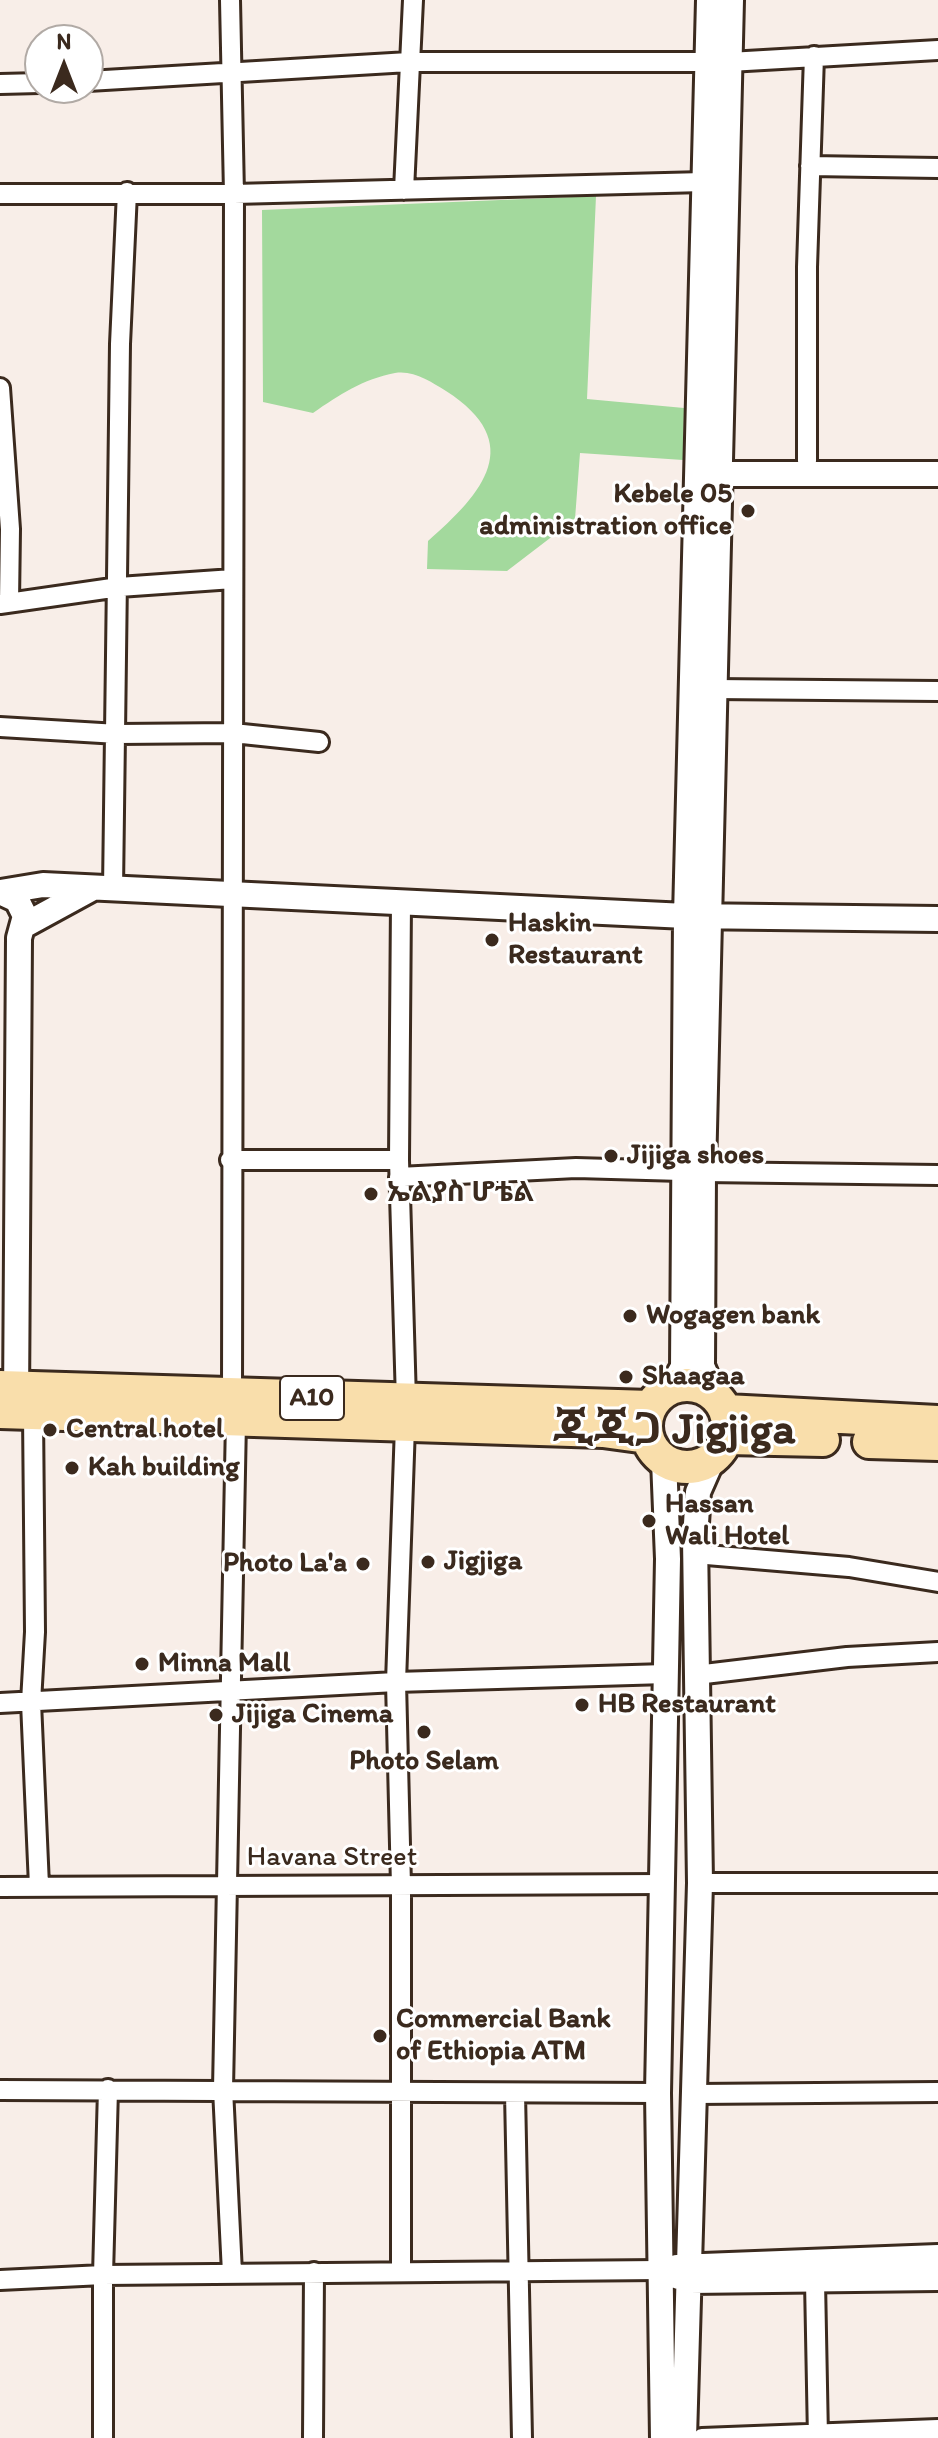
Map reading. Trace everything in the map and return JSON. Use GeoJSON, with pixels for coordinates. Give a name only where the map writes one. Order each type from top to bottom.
{"type":"FeatureCollection","features":[{"type":"Feature","properties":{"kind":"highway","name":"A10"},"geometry":{"type":"LineString","coordinates":[[13,1402],[658,1423],[698,1386],[720,1426]]}},
{"type":"Feature","properties":{"kind":"highway","name":"A10"},"geometry":{"type":"LineString","coordinates":[[720,1426],[938,1422]]}},
{"type":"Feature","properties":{"kind":"highway","name":"A10"},"geometry":{"type":"LineString","coordinates":[[658,1423],[692,1467],[720,1426]]}},
{"type":"Feature","properties":{"kind":"highway","name":"A10"},"geometry":{"type":"LineString","coordinates":[[720,1426],[938,1444]]}},
{"type":"Feature","properties":{"kind":"main road"},"geometry":{"type":"LineString","coordinates":[[663,2438],[658,2093],[664,1884],[668,1492],[658,1423],[683,1367],[692,1172],[718,62],[709,0]]}},
{"type":"Feature","properties":{"kind":"main road"},"geometry":{"type":"LineString","coordinates":[[697,916],[713,689],[704,182],[718,62],[731,0]]}},
{"type":"Feature","properties":{"kind":"main road"},"geometry":{"type":"LineString","coordinates":[[709,466],[807,461],[938,460]]}},
{"type":"Feature","properties":{"kind":"main road"},"geometry":{"type":"LineString","coordinates":[[709,466],[938,474]]}},
{"type":"Feature","properties":{"kind":"main road"},"geometry":{"type":"LineString","coordinates":[[1,892],[43,885],[697,916],[938,919]]}},
{"type":"Feature","properties":{"kind":"main road"},"geometry":{"type":"LineString","coordinates":[[15,937],[102,889]]}},
{"type":"Feature","properties":{"kind":"main road"},"geometry":{"type":"LineString","coordinates":[[1,892],[17,900],[13,1402]]}},
{"type":"Feature","properties":{"kind":"main road"},"geometry":{"type":"LineString","coordinates":[[684,2438],[700,1883],[695,1554],[698,1492],[720,1426],[702,1366],[692,1172]]}},
{"type":"Feature","properties":{"kind":"main road"},"geometry":{"type":"LineString","coordinates":[[690,2273],[938,2257]]}},
{"type":"Feature","properties":{"kind":"main road"},"geometry":{"type":"LineString","coordinates":[[659,2270],[815,2281],[938,2278]]}},
{"type":"Feature","properties":{"kind":"street"},"geometry":{"type":"LineString","coordinates":[[230,0],[234,194],[230,1160],[234,1407],[229,1886],[223,2089],[232,2273]]}},
{"type":"Feature","properties":{"kind":"street"},"geometry":{"type":"LineString","coordinates":[[404,190],[413,0]]}},
{"type":"Feature","properties":{"kind":"street"},"geometry":{"type":"LineString","coordinates":[[104,80],[409,62],[718,62],[938,50]]}},
{"type":"Feature","properties":{"kind":"street"},"geometry":{"type":"LineString","coordinates":[[807,461],[805,394],[814,56]]}},
{"type":"Feature","properties":{"kind":"street"},"geometry":{"type":"LineString","coordinates":[[0,84],[24,83]]}},
{"type":"Feature","properties":{"kind":"street"},"geometry":{"type":"LineString","coordinates":[[810,166],[938,168]]}},
{"type":"Feature","properties":{"kind":"street"},"geometry":{"type":"LineString","coordinates":[[0,194],[234,194],[704,182]]}},
{"type":"Feature","properties":{"kind":"street"},"geometry":{"type":"LineString","coordinates":[[102,889],[118,734],[120,344],[127,192]]}},
{"type":"Feature","properties":{"kind":"street"},"geometry":{"type":"LineString","coordinates":[[0,388],[10,529],[4,603],[119,587],[233,579]]}},
{"type":"Feature","properties":{"kind":"street"},"geometry":{"type":"LineString","coordinates":[[713,689],[938,691]]}},
{"type":"Feature","properties":{"kind":"street"},"geometry":{"type":"LineString","coordinates":[[0,727],[118,734],[233,733],[319,742]]}},
{"type":"Feature","properties":{"kind":"street"},"geometry":{"type":"LineString","coordinates":[[401,902],[399,1168],[405,1414],[396,1682],[401,1886],[401,2270]]}},
{"type":"Feature","properties":{"kind":"street"},"geometry":{"type":"LineString","coordinates":[[230,1160],[399,1168],[938,1175]]}},
{"type":"Feature","properties":{"kind":"street"},"geometry":{"type":"LineString","coordinates":[[13,1402],[36,1616],[31,1702],[39,1886]]}},
{"type":"Feature","properties":{"kind":"street"},"geometry":{"type":"LineString","coordinates":[[695,1554],[849,1567],[938,1582]]}},
{"type":"Feature","properties":{"kind":"street"},"geometry":{"type":"LineString","coordinates":[[696,1675],[847,1657],[938,1652]]}},
{"type":"Feature","properties":{"kind":"street"},"geometry":{"type":"LineString","coordinates":[[0,1703],[396,1682],[666,1674]]}},
{"type":"Feature","properties":{"kind":"street"},"geometry":{"type":"LineString","coordinates":[[700,1883],[938,1883]]}},
{"type":"Feature","properties":{"kind":"street","name":"Havana Street"},"geometry":{"type":"LineString","coordinates":[[0,1887],[664,1884]]}},
{"type":"Feature","properties":{"kind":"street"},"geometry":{"type":"LineString","coordinates":[[103,2438],[108,2089]]}},
{"type":"Feature","properties":{"kind":"street"},"geometry":{"type":"LineString","coordinates":[[0,2090],[658,2093]]}},
{"type":"Feature","properties":{"kind":"street"},"geometry":{"type":"LineString","coordinates":[[696,2094],[938,2092]]}},
{"type":"Feature","properties":{"kind":"street"},"geometry":{"type":"LineString","coordinates":[[515,2093],[522,2438]]}},
{"type":"Feature","properties":{"kind":"street"},"geometry":{"type":"LineString","coordinates":[[0,2280],[103,2275],[520,2268],[659,2270]]}},
{"type":"Feature","properties":{"kind":"street"},"geometry":{"type":"LineString","coordinates":[[313,2438],[314,2272]]}},
{"type":"Feature","properties":{"kind":"street"},"geometry":{"type":"LineString","coordinates":[[815,2281],[818,2435]]}},
{"type":"Feature","properties":{"kind":"street"},"geometry":{"type":"LineString","coordinates":[[702,2438],[938,2429]]}},
{"type":"Feature","properties":{"kind":"green space"},"geometry":{"type":"Polygon","coordinates":[[[596,196],[587,399],[684,408],[683,460],[580,453],[575,519],[507,571],[427,569],[428,541],[465,505],[488,468],[490,449],[485,430],[471,410],[446,391],[409,373],[395,373],[362,384],[313,413],[263,402],[262,210],[596,196]]]}},
{"type":"Feature","properties":{"kind":"place","name":"Kebele 05 administration office"},"geometry":{"type":"Point","coordinates":[748,511]}},
{"type":"Feature","properties":{"kind":"place","name":"Haskin Restaurant"},"geometry":{"type":"Point","coordinates":[492,940]}},
{"type":"Feature","properties":{"kind":"place","name":"Jijiga shoes"},"geometry":{"type":"Point","coordinates":[611,1156]}},
{"type":"Feature","properties":{"kind":"place","name":"ኤልያስ ሆቴል"},"geometry":{"type":"Point","coordinates":[371,1194]}},
{"type":"Feature","properties":{"kind":"place","name":"Wogagen bank"},"geometry":{"type":"Point","coordinates":[630,1316]}},
{"type":"Feature","properties":{"kind":"place","name":"Shaagaa"},"geometry":{"type":"Point","coordinates":[626,1377]}},
{"type":"Feature","properties":{"kind":"place","name":"Central hotel"},"geometry":{"type":"Point","coordinates":[50,1430]}},
{"type":"Feature","properties":{"kind":"place","name":"Kah building"},"geometry":{"type":"Point","coordinates":[72,1468]}},
{"type":"Feature","properties":{"kind":"place","name":"Hassan Wali Hotel"},"geometry":{"type":"Point","coordinates":[649,1521]}},
{"type":"Feature","properties":{"kind":"place","name":"Jigjiga"},"geometry":{"type":"Point","coordinates":[428,1562]}},
{"type":"Feature","properties":{"kind":"place","name":"Photo La'a"},"geometry":{"type":"Point","coordinates":[363,1564]}},
{"type":"Feature","properties":{"kind":"place","name":"Minna Mall"},"geometry":{"type":"Point","coordinates":[142,1664]}},
{"type":"Feature","properties":{"kind":"place","name":"HB Restaurant"},"geometry":{"type":"Point","coordinates":[582,1705]}},
{"type":"Feature","properties":{"kind":"place","name":"Jijiga Cinema"},"geometry":{"type":"Point","coordinates":[216,1715]}},
{"type":"Feature","properties":{"kind":"place","name":"Photo Selam"},"geometry":{"type":"Point","coordinates":[424,1732]}},
{"type":"Feature","properties":{"kind":"place","name":"Commercial Bank of Ethiopia ATM"},"geometry":{"type":"Point","coordinates":[380,2036]}},
{"type":"Feature","properties":{"kind":"district","name":"ጂጂጋ Jigjiga"},"geometry":{"type":"Point","coordinates":[674,1432]}}]}
